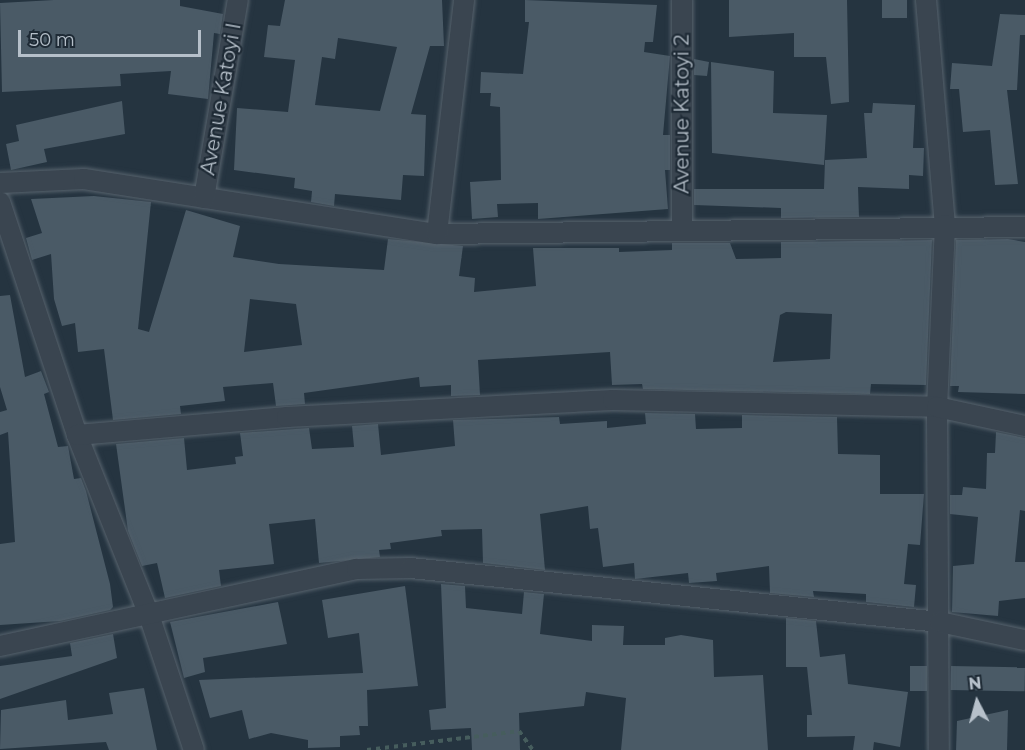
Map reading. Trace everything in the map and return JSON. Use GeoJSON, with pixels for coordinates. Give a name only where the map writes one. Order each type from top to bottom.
{"type":"FeatureCollection","features":[{"type":"Feature","properties":{"kind":"street","name":"Avenue Katoyi I"},"geometry":{"type":"LineString","coordinates":[[204,198],[238,0]]}},
{"type":"Feature","properties":{"kind":"street"},"geometry":{"type":"LineString","coordinates":[[437,234],[464,0]]}},
{"type":"Feature","properties":{"kind":"street","name":"Avenue Katoyi 2"},"geometry":{"type":"LineString","coordinates":[[682,0],[682,228]]}},
{"type":"Feature","properties":{"kind":"street"},"geometry":{"type":"LineString","coordinates":[[926,0],[945,225],[937,407],[939,750]]}},
{"type":"Feature","properties":{"kind":"street"},"geometry":{"type":"LineString","coordinates":[[0,183],[84,179],[437,234],[682,228],[945,225],[1025,227]]}},
{"type":"Feature","properties":{"kind":"street"},"geometry":{"type":"LineString","coordinates":[[0,202],[77,435],[149,615],[194,750]]}},
{"type":"Feature","properties":{"kind":"street"},"geometry":{"type":"LineString","coordinates":[[77,435],[287,417],[613,400],[937,407],[1025,426]]}},
{"type":"Feature","properties":{"kind":"street"},"geometry":{"type":"LineString","coordinates":[[0,646],[357,569],[411,568],[940,622],[1025,640]]}},
{"type":"Feature","properties":{"kind":"path"},"geometry":{"type":"LineString","coordinates":[[367,750],[519,731],[533,750]]}},
{"type":"Feature","properties":{"kind":"building"},"geometry":{"type":"Polygon","coordinates":[[[54,0],[180,0],[180,6],[223,14],[220,34],[214,33],[208,99],[168,94],[171,71],[120,74],[121,86],[2,92],[0,3],[54,0]]]}},
{"type":"Feature","properties":{"kind":"building"},"geometry":{"type":"Polygon","coordinates":[[[285,0],[442,0],[444,46],[430,46],[411,114],[426,115],[424,176],[403,175],[401,200],[335,194],[334,206],[311,202],[312,191],[294,188],[295,178],[234,170],[237,108],[288,112],[295,60],[264,57],[268,25],[280,26],[285,0]],[[338,38],[335,59],[322,57],[315,105],[380,111],[397,47],[338,38]]]}},
{"type":"Feature","properties":{"kind":"building"},"geometry":{"type":"Polygon","coordinates":[[[525,0],[657,5],[653,42],[645,42],[644,52],[670,56],[663,135],[670,135],[670,170],[665,170],[668,209],[538,219],[538,203],[497,204],[498,217],[472,219],[470,182],[501,180],[500,107],[490,106],[491,93],[480,93],[481,72],[523,74],[529,22],[525,22],[525,0]]]}},
{"type":"Feature","properties":{"kind":"building"},"geometry":{"type":"Polygon","coordinates":[[[729,0],[847,0],[849,102],[831,104],[826,57],[794,57],[794,33],[729,37],[729,0]]]}},
{"type":"Feature","properties":{"kind":"building"},"geometry":{"type":"Polygon","coordinates":[[[882,0],[907,0],[907,18],[882,18],[882,0]]]}},
{"type":"Feature","properties":{"kind":"building"},"geometry":{"type":"Polygon","coordinates":[[[1000,14],[1025,15],[1025,35],[1020,35],[1017,90],[1007,90],[1018,184],[995,185],[990,130],[963,132],[959,89],[950,89],[952,63],[992,66],[1000,14]]]}},
{"type":"Feature","properties":{"kind":"building"},"geometry":{"type":"Polygon","coordinates":[[[694,59],[709,62],[707,76],[694,75],[694,59]]]}},
{"type":"Feature","properties":{"kind":"building"},"geometry":{"type":"Polygon","coordinates":[[[711,62],[774,71],[773,113],[827,115],[824,165],[712,153],[711,62]]]}},
{"type":"Feature","properties":{"kind":"building"},"geometry":{"type":"Polygon","coordinates":[[[122,101],[125,134],[44,149],[47,162],[11,170],[6,144],[19,141],[16,125],[122,101]]]}},
{"type":"Feature","properties":{"kind":"building"},"geometry":{"type":"Polygon","coordinates":[[[873,103],[915,105],[913,148],[924,148],[923,176],[909,175],[909,189],[858,187],[859,217],[781,218],[781,208],[694,205],[694,189],[824,189],[825,160],[867,158],[864,113],[872,113],[873,103]]]}},
{"type":"Feature","properties":{"kind":"building"},"geometry":{"type":"Polygon","coordinates":[[[94,196],[151,202],[138,329],[149,332],[186,210],[240,226],[233,257],[279,264],[384,270],[388,239],[463,246],[459,276],[475,278],[474,292],[536,286],[533,248],[619,248],[619,252],[672,250],[672,243],[730,243],[736,259],[781,258],[781,242],[932,240],[926,385],[871,384],[870,394],[643,389],[642,384],[612,385],[610,352],[478,360],[480,395],[451,396],[451,385],[420,387],[419,377],[304,393],[305,404],[276,406],[273,383],[223,387],[225,401],[180,406],[181,414],[113,420],[104,349],[78,352],[75,323],[62,326],[54,299],[51,254],[32,260],[26,238],[42,233],[31,199],[94,196]],[[250,299],[244,352],[302,345],[296,304],[250,299]],[[786,312],[780,315],[773,362],[830,359],[832,314],[786,312]]]}},
{"type":"Feature","properties":{"kind":"building"},"geometry":{"type":"Polygon","coordinates":[[[1008,239],[1025,242],[1025,394],[958,392],[959,386],[950,386],[956,240],[1008,239]]]}},
{"type":"Feature","properties":{"kind":"building"},"geometry":{"type":"Polygon","coordinates":[[[10,295],[25,377],[41,371],[49,392],[44,394],[58,447],[68,446],[74,479],[81,478],[86,491],[110,584],[113,607],[110,610],[60,621],[0,625],[0,544],[15,542],[8,432],[0,435],[0,412],[7,410],[0,387],[0,296],[10,295]]]}},
{"type":"Feature","properties":{"kind":"building"},"geometry":{"type":"Polygon","coordinates":[[[645,413],[695,414],[696,429],[742,428],[742,415],[837,417],[838,454],[880,455],[880,494],[924,494],[920,545],[908,544],[904,584],[916,585],[914,607],[866,602],[866,594],[813,591],[814,597],[770,593],[769,566],[716,573],[717,581],[689,583],[688,573],[635,579],[634,563],[603,567],[598,528],[590,529],[588,506],[540,514],[545,570],[483,563],[482,529],[441,530],[442,536],[390,543],[391,549],[379,550],[380,557],[319,563],[315,519],[269,524],[274,564],[219,570],[221,586],[165,598],[157,563],[142,566],[128,531],[116,444],[184,438],[187,470],[236,464],[235,457],[243,456],[240,433],[309,428],[312,449],[354,447],[352,426],[378,424],[381,455],[455,446],[453,420],[559,417],[560,424],[607,421],[607,428],[646,424],[645,413]]]}},
{"type":"Feature","properties":{"kind":"building"},"geometry":{"type":"Polygon","coordinates":[[[996,432],[1025,438],[1025,511],[1020,510],[1015,562],[1025,562],[1025,598],[999,601],[998,616],[952,612],[953,566],[974,564],[978,517],[950,514],[950,495],[962,495],[963,487],[986,489],[987,453],[995,453],[996,432]]]}},
{"type":"Feature","properties":{"kind":"building"},"geometry":{"type":"Polygon","coordinates":[[[441,584],[465,586],[466,608],[522,614],[524,592],[544,594],[540,634],[592,641],[592,625],[624,626],[623,645],[665,645],[665,638],[681,635],[713,640],[714,677],[763,675],[768,750],[621,750],[626,698],[586,692],[584,706],[519,713],[520,750],[472,750],[471,728],[431,730],[429,710],[446,708],[441,584]]]}},
{"type":"Feature","properties":{"kind":"building"},"geometry":{"type":"Polygon","coordinates":[[[405,586],[418,686],[367,690],[368,726],[359,726],[360,735],[340,736],[340,747],[308,748],[308,740],[271,733],[249,739],[242,710],[210,718],[199,680],[363,673],[359,633],[328,638],[322,600],[405,586]]]}},
{"type":"Feature","properties":{"kind":"building"},"geometry":{"type":"Polygon","coordinates":[[[278,602],[287,644],[203,658],[205,672],[184,678],[170,622],[278,602]]]}},
{"type":"Feature","properties":{"kind":"building"},"geometry":{"type":"Polygon","coordinates":[[[786,618],[816,621],[820,657],[845,654],[848,684],[908,692],[900,747],[874,742],[873,750],[853,750],[855,736],[807,737],[807,715],[812,715],[807,667],[786,667],[786,618]]]}},
{"type":"Feature","properties":{"kind":"building"},"geometry":{"type":"Polygon","coordinates":[[[113,634],[117,658],[0,699],[0,666],[72,656],[70,643],[113,634]]]}},
{"type":"Feature","properties":{"kind":"building"},"geometry":{"type":"Polygon","coordinates":[[[910,666],[927,666],[927,691],[910,691],[910,666]]]}},
{"type":"Feature","properties":{"kind":"building"},"geometry":{"type":"Polygon","coordinates":[[[951,666],[1025,667],[1025,691],[951,690],[951,666]]]}},
{"type":"Feature","properties":{"kind":"building"},"geometry":{"type":"Polygon","coordinates":[[[144,688],[157,750],[109,750],[106,742],[0,749],[1,710],[66,700],[68,720],[113,714],[109,693],[144,688]]]}},
{"type":"Feature","properties":{"kind":"building"},"geometry":{"type":"Polygon","coordinates":[[[1008,710],[1007,750],[956,750],[957,721],[1008,710]]]}}]}
